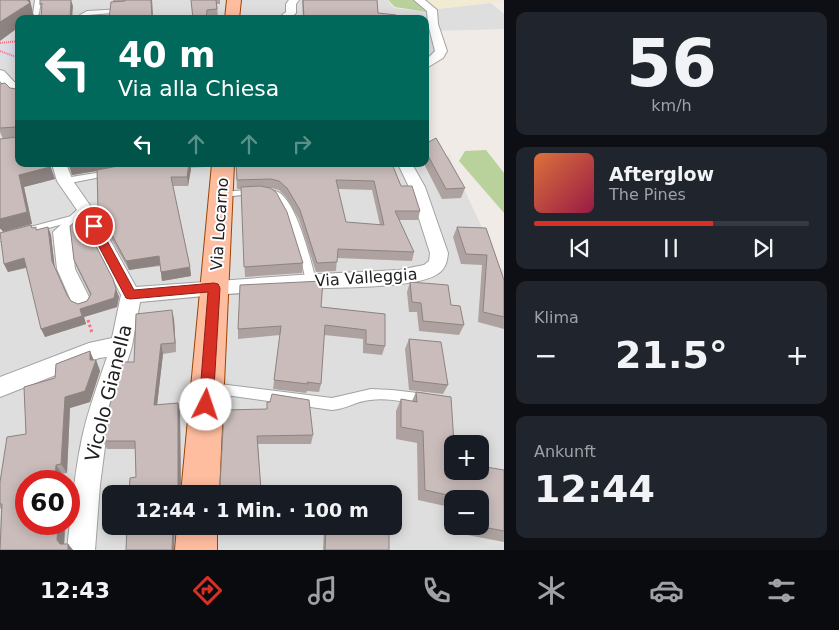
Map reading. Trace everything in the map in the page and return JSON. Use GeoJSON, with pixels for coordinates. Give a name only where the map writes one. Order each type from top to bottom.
{"type":"FeatureCollection","features":[{"type":"Feature","properties":{"kind":"main road"},"geometry":{"type":"LineString","coordinates":[[232,15],[234,0]]}},
{"type":"Feature","properties":{"kind":"main road","name":"Via Locarno"},"geometry":{"type":"LineString","coordinates":[[201,485],[221,172]]}},
{"type":"Feature","properties":{"kind":"main road"},"geometry":{"type":"LineString","coordinates":[[196,550],[197,535]]}},
{"type":"Feature","properties":{"kind":"street"},"geometry":{"type":"LineString","coordinates":[[288,15],[291,13],[291,4],[294,0]]}},
{"type":"Feature","properties":{"kind":"street"},"geometry":{"type":"LineString","coordinates":[[419,0],[432,10],[433,24],[441,49],[439,56],[429,63]]}},
{"type":"Feature","properties":{"kind":"street"},"geometry":{"type":"LineString","coordinates":[[2,79],[15,91]]}},
{"type":"Feature","properties":{"kind":"street"},"geometry":{"type":"LineString","coordinates":[[60,167],[82,214],[130,295]]}},
{"type":"Feature","properties":{"kind":"street","name":"Via Valleggia"},"geometry":{"type":"LineString","coordinates":[[130,295],[311,281],[412,276],[424,273],[435,267],[438,263],[439,253],[417,187],[407,167]]}},
{"type":"Feature","properties":{"kind":"street"},"geometry":{"type":"LineString","coordinates":[[82,214],[62,232],[63,258],[71,282],[78,291],[82,302]]}},
{"type":"Feature","properties":{"kind":"street","name":"Vicolo Gianella"},"geometry":{"type":"LineString","coordinates":[[81,550],[87,484],[94,439],[100,412],[121,346],[130,295]]}},
{"type":"Feature","properties":{"kind":"street"},"geometry":{"type":"LineString","coordinates":[[0,387],[97,349],[121,346]]}},
{"type":"Feature","properties":{"kind":"lane"},"geometry":{"type":"LineString","coordinates":[[36,14],[38,0]]}},
{"type":"Feature","properties":{"kind":"lane"},"geometry":{"type":"LineString","coordinates":[[83,15],[88,13],[125,11]]}},
{"type":"Feature","properties":{"kind":"lane"},"geometry":{"type":"LineString","coordinates":[[175,167],[221,172],[282,199],[292,221],[311,281]]}},
{"type":"Feature","properties":{"kind":"lane"},"geometry":{"type":"LineString","coordinates":[[65,181],[119,171]]}},
{"type":"Feature","properties":{"kind":"lane"},"geometry":{"type":"LineString","coordinates":[[0,238],[82,214]]}},
{"type":"Feature","properties":{"kind":"lane"},"geometry":{"type":"LineString","coordinates":[[208,387],[332,404],[342,404],[368,394],[442,402]]}},
{"type":"Feature","properties":{"kind":"path"},"geometry":{"type":"LineString","coordinates":[[0,43],[15,41]]}},
{"type":"Feature","properties":{"kind":"path"},"geometry":{"type":"LineString","coordinates":[[0,51],[15,57]]}},
{"type":"Feature","properties":{"kind":"path"},"geometry":{"type":"LineString","coordinates":[[82,302],[97,349]]}},
{"type":"Feature","properties":{"kind":"shaded area"},"geometry":{"type":"Polygon","coordinates":[[[0,0],[387,0],[394,8],[428,12],[438,9],[491,3],[504,14],[504,29],[435,31],[438,55],[429,61],[429,15],[15,15],[15,167],[429,167],[429,154],[449,156],[501,269],[504,270],[504,550],[0,550],[0,0]]]}},
{"type":"Feature","properties":{"kind":"shaded area"},"geometry":{"type":"Polygon","coordinates":[[[424,0],[504,0],[504,1],[438,9],[424,0]]]}},
{"type":"Feature","properties":{"kind":"shaded area"},"geometry":{"type":"Polygon","coordinates":[[[15,40],[15,60],[0,59],[0,42],[15,40]]]}},
{"type":"Feature","properties":{"kind":"green space"},"geometry":{"type":"Polygon","coordinates":[[[388,0],[416,0],[427,12],[395,7],[388,0]]]}},
{"type":"Feature","properties":{"kind":"green space"},"geometry":{"type":"Polygon","coordinates":[[[486,150],[504,173],[504,213],[459,161],[465,151],[486,150]]]}},
{"type":"Feature","properties":{"kind":"building"},"geometry":{"type":"Polygon","coordinates":[[[0,0],[27,0],[30,3],[0,22],[0,0]]]}},
{"type":"Feature","properties":{"kind":"building"},"geometry":{"type":"Polygon","coordinates":[[[40,0],[71,0],[70,15],[41,15],[42,3],[40,5],[40,0]]]}},
{"type":"Feature","properties":{"kind":"building"},"geometry":{"type":"Polygon","coordinates":[[[151,0],[152,15],[109,15],[111,2],[151,0]]]}},
{"type":"Feature","properties":{"kind":"building"},"geometry":{"type":"Polygon","coordinates":[[[191,0],[216,0],[217,9],[207,10],[206,15],[193,15],[191,0]]]}},
{"type":"Feature","properties":{"kind":"building"},"geometry":{"type":"Polygon","coordinates":[[[303,0],[377,0],[378,13],[396,15],[304,15],[303,0]]]}},
{"type":"Feature","properties":{"kind":"building"},"geometry":{"type":"Polygon","coordinates":[[[5,83],[10,88],[15,89],[15,127],[0,128],[0,84],[5,83]]]}},
{"type":"Feature","properties":{"kind":"building"},"geometry":{"type":"Polygon","coordinates":[[[15,137],[15,167],[50,167],[19,175],[27,212],[0,219],[0,139],[15,137]]]}},
{"type":"Feature","properties":{"kind":"building"},"geometry":{"type":"Polygon","coordinates":[[[436,138],[465,188],[446,189],[429,157],[429,142],[436,138]]]}},
{"type":"Feature","properties":{"kind":"building"},"geometry":{"type":"Polygon","coordinates":[[[113,167],[189,167],[187,177],[171,177],[190,267],[161,272],[159,256],[126,261],[98,209],[97,170],[113,167]]]}},
{"type":"Feature","properties":{"kind":"building"},"geometry":{"type":"Polygon","coordinates":[[[236,167],[393,167],[401,186],[412,186],[420,211],[395,211],[414,252],[338,249],[337,262],[317,263],[300,210],[287,188],[279,181],[271,179],[237,180],[236,167]],[[336,180],[346,222],[384,225],[374,181],[336,180]]]}},
{"type":"Feature","properties":{"kind":"building"},"geometry":{"type":"Polygon","coordinates":[[[260,186],[270,188],[276,192],[287,212],[303,263],[244,267],[241,187],[260,186]]]}},
{"type":"Feature","properties":{"kind":"building"},"geometry":{"type":"Polygon","coordinates":[[[81,217],[113,279],[116,289],[114,298],[80,309],[82,316],[41,329],[24,258],[4,264],[0,233],[31,225],[32,228],[36,227],[36,230],[48,227],[52,261],[67,295],[71,301],[78,304],[87,301],[91,294],[74,260],[70,226],[81,217]]]}},
{"type":"Feature","properties":{"kind":"building"},"geometry":{"type":"Polygon","coordinates":[[[457,227],[486,228],[504,280],[504,317],[483,312],[487,255],[466,254],[457,227]]]}},
{"type":"Feature","properties":{"kind":"building"},"geometry":{"type":"Polygon","coordinates":[[[323,281],[321,307],[385,314],[385,346],[366,344],[366,330],[325,325],[321,384],[274,380],[281,326],[238,329],[240,285],[323,281]]]}},
{"type":"Feature","properties":{"kind":"building"},"geometry":{"type":"Polygon","coordinates":[[[410,282],[448,285],[451,305],[460,306],[464,325],[423,321],[421,303],[412,302],[410,282]]]}},
{"type":"Feature","properties":{"kind":"building"},"geometry":{"type":"Polygon","coordinates":[[[172,310],[175,343],[161,344],[154,405],[178,403],[178,485],[130,485],[130,478],[136,477],[135,441],[103,441],[110,404],[123,362],[134,362],[136,314],[172,310]]]}},
{"type":"Feature","properties":{"kind":"building"},"geometry":{"type":"Polygon","coordinates":[[[409,339],[441,342],[448,385],[413,381],[409,339]]]}},
{"type":"Feature","properties":{"kind":"building"},"geometry":{"type":"Polygon","coordinates":[[[90,351],[90,360],[96,360],[85,391],[65,397],[61,464],[56,465],[56,470],[15,470],[15,535],[57,535],[57,540],[60,544],[68,544],[68,550],[0,550],[2,504],[0,504],[0,482],[7,437],[26,434],[24,387],[55,378],[56,364],[90,351]]]}},
{"type":"Feature","properties":{"kind":"building"},"geometry":{"type":"Polygon","coordinates":[[[416,392],[451,397],[453,435],[444,435],[444,480],[489,480],[489,468],[504,470],[504,531],[489,528],[489,490],[444,490],[444,494],[425,490],[423,431],[401,427],[401,399],[417,402],[416,392]]]}},
{"type":"Feature","properties":{"kind":"building"},"geometry":{"type":"Polygon","coordinates":[[[272,394],[309,400],[313,435],[257,436],[261,485],[220,485],[224,410],[267,409],[267,402],[270,402],[272,394]]]}},
{"type":"Feature","properties":{"kind":"building"},"geometry":{"type":"Polygon","coordinates":[[[127,535],[173,535],[172,550],[126,550],[127,535]]]}},
{"type":"Feature","properties":{"kind":"building"},"geometry":{"type":"Polygon","coordinates":[[[326,535],[389,535],[389,550],[325,550],[326,535]]]}},
{"type":"Feature","properties":{"kind":"route"},"geometry":{"type":"LineString","coordinates":[[94,226],[130,295],[214,288],[206,405]]}}]}
